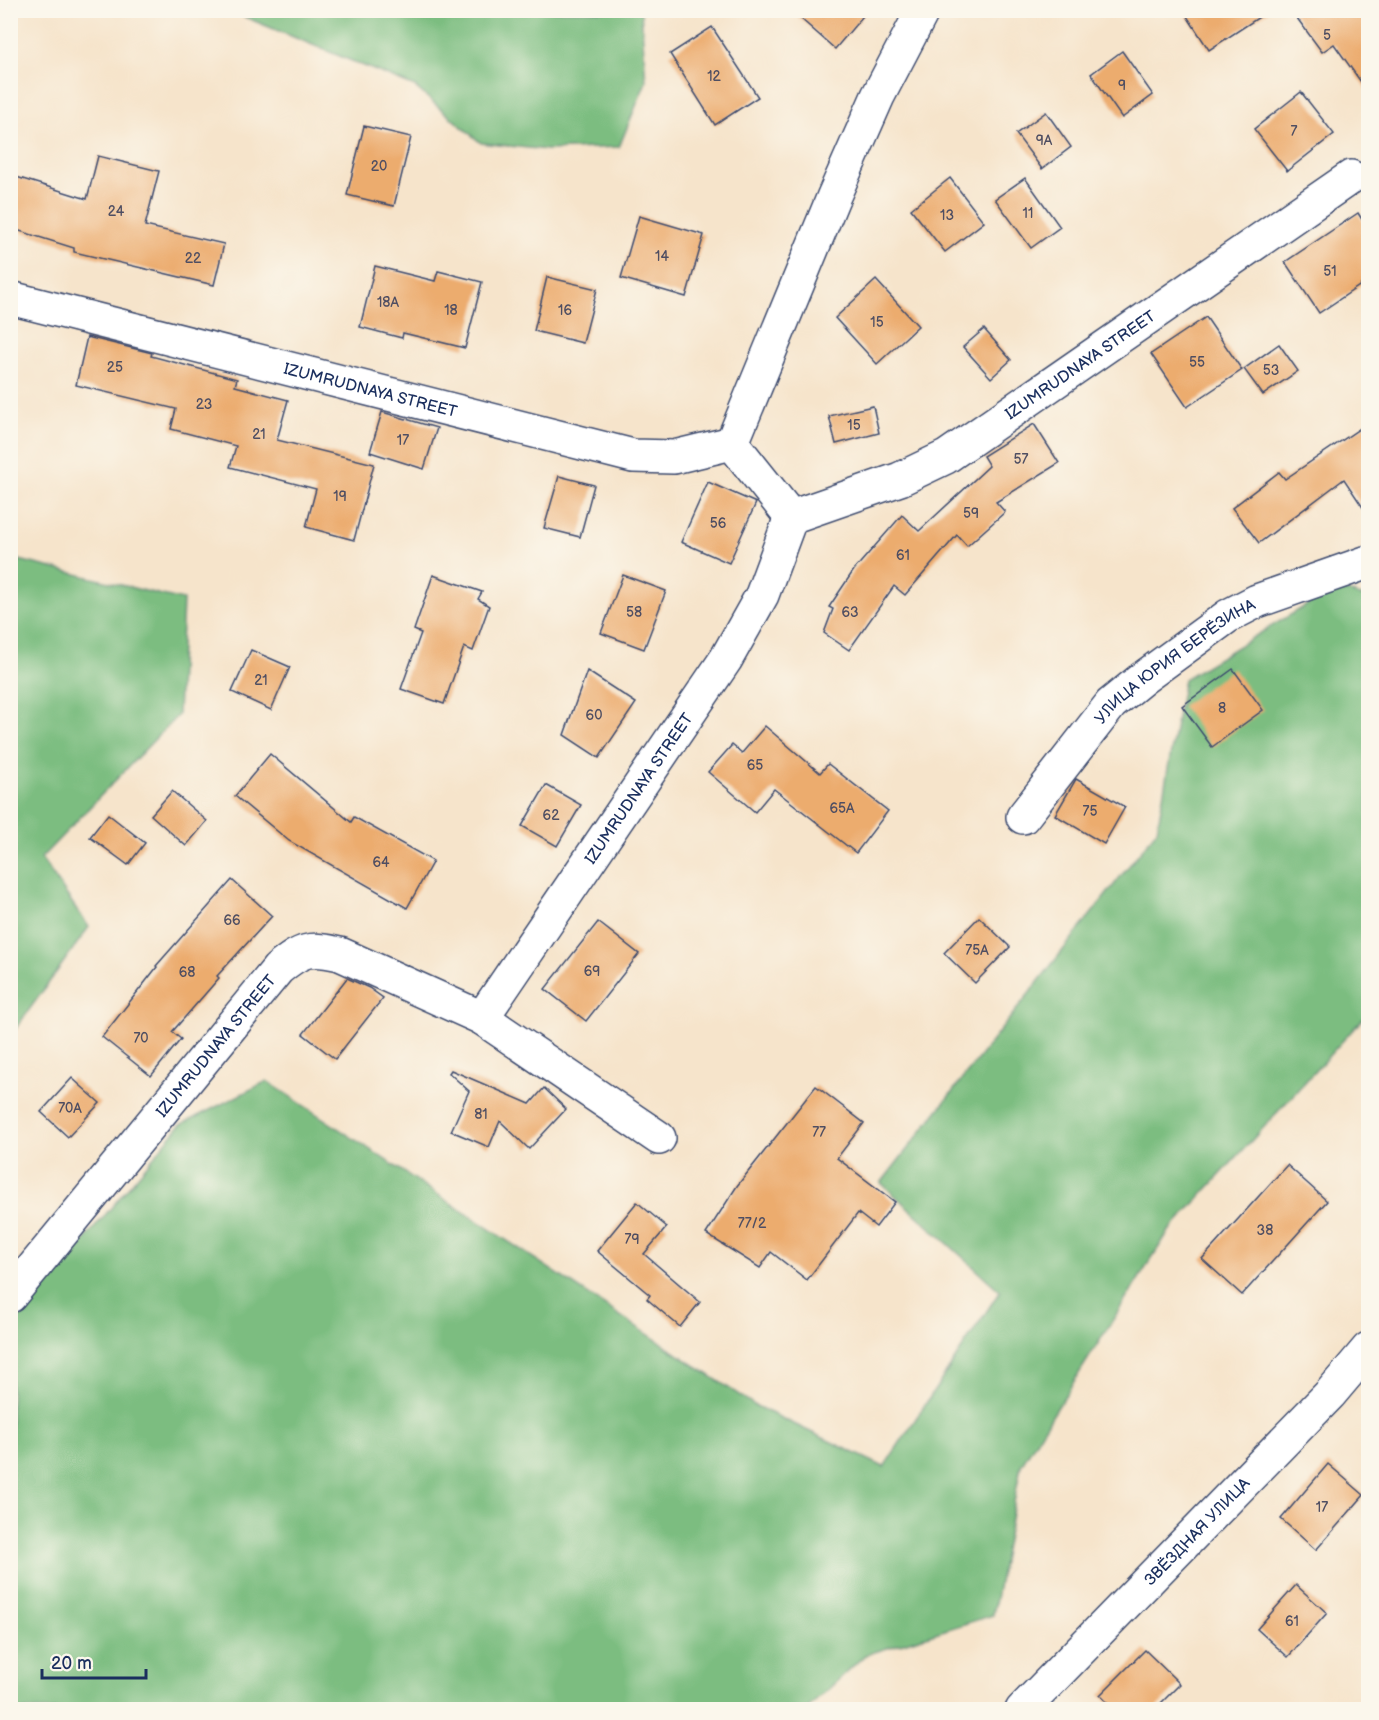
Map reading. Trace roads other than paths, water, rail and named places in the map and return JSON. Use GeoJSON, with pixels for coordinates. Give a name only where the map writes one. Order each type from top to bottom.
{"type":"FeatureCollection","features":[{"type":"Feature","properties":{"kind":"street"},"geometry":{"type":"LineString","coordinates":[[791,517],[732,443],[833,198],[878,96],[923,10]]}},
{"type":"Feature","properties":{"kind":"street","name":"IZUMRUDNAYA STREET"},"geometry":{"type":"LineString","coordinates":[[482,1018],[726,659],[762,595],[791,517],[900,479],[946,457],[1351,177]]}},
{"type":"Feature","properties":{"kind":"street","name":"IZUMRUDNAYA STREET"},"geometry":{"type":"LineString","coordinates":[[10,298],[633,456],[674,457],[732,443]]}},
{"type":"Feature","properties":{"kind":"street","name":"УЛИЦА ЮРИЯ БЕРЁЗИНА"},"geometry":{"type":"LineString","coordinates":[[1023,817],[1111,704],[1143,678],[1228,616],[1257,601],[1368,562]]}},
{"type":"Feature","properties":{"kind":"street","name":"IZUMRUDNAYA STREET"},"geometry":{"type":"LineString","coordinates":[[10,1296],[278,969],[296,954],[318,949],[339,954],[482,1018],[660,1138]]}},
{"type":"Feature","properties":{"kind":"street","name":"ЗВЁЗДНАЯ УЛИЦА"},"geometry":{"type":"LineString","coordinates":[[1022,1710],[1330,1394],[1368,1349]]}}]}
